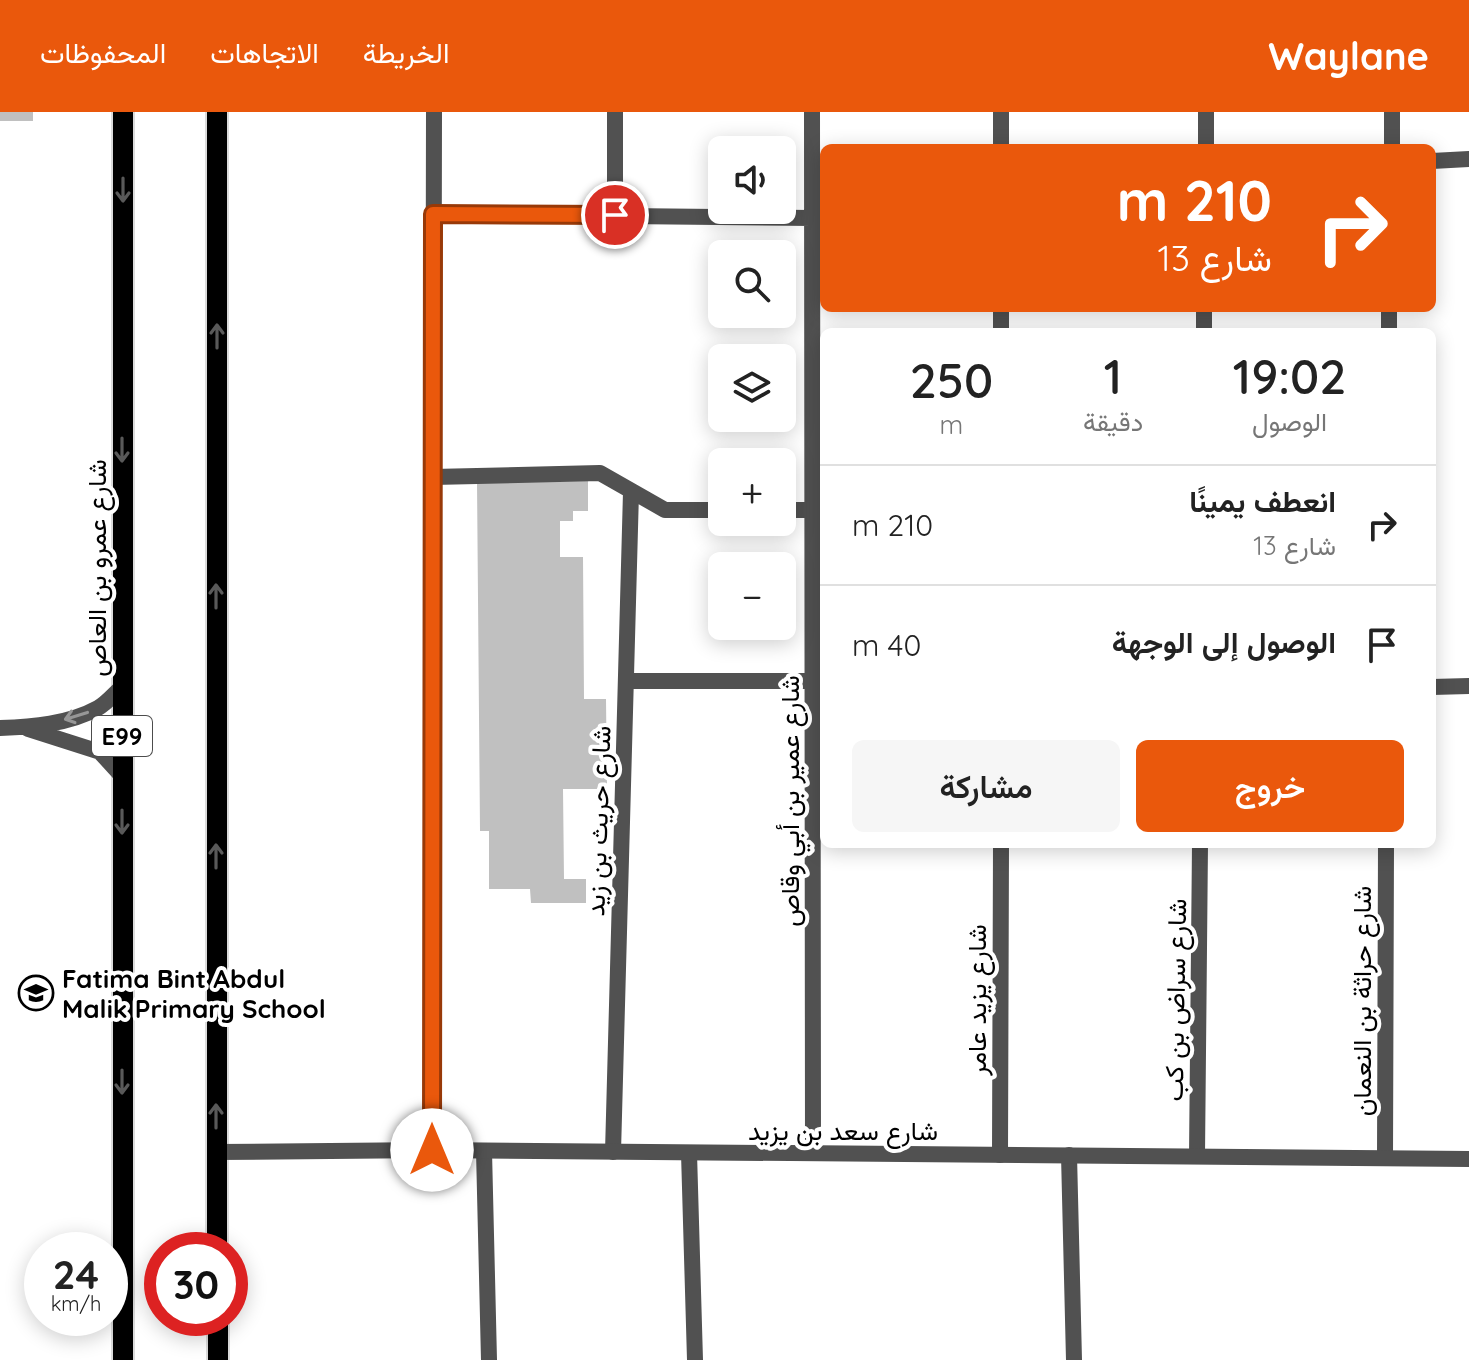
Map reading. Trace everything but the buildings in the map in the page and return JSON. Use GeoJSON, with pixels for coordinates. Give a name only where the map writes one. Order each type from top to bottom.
{"type":"FeatureCollection","features":[{"type":"Feature","properties":{"kind":"main road","name":"شارع عمرو بن العاص"},"geometry":{"type":"LineString","coordinates":[[123,112],[123,1360]]}},
{"type":"Feature","properties":{"kind":"main road"},"geometry":{"type":"LineString","coordinates":[[217,112],[217,1232]]}},
{"type":"Feature","properties":{"kind":"main road"},"geometry":{"type":"LineString","coordinates":[[218,1336],[218,1360]]}},
{"type":"Feature","properties":{"kind":"street"},"geometry":{"type":"LineString","coordinates":[[432,1150],[434,112]]}},
{"type":"Feature","properties":{"kind":"street"},"geometry":{"type":"LineString","coordinates":[[615,112],[615,215]]}},
{"type":"Feature","properties":{"kind":"street","name":"شارع عمير بن أبي وقاص"},"geometry":{"type":"LineString","coordinates":[[812,112],[813,1153]]}},
{"type":"Feature","properties":{"kind":"street"},"geometry":{"type":"LineString","coordinates":[[1001,112],[1001,144]]}},
{"type":"Feature","properties":{"kind":"street"},"geometry":{"type":"LineString","coordinates":[[1206,112],[1206,144]]}},
{"type":"Feature","properties":{"kind":"street"},"geometry":{"type":"LineString","coordinates":[[1392,112],[1392,144]]}},
{"type":"Feature","properties":{"kind":"street"},"geometry":{"type":"LineString","coordinates":[[1436,161],[1469,159]]}},
{"type":"Feature","properties":{"kind":"street"},"geometry":{"type":"LineString","coordinates":[[433,214],[812,218]]}},
{"type":"Feature","properties":{"kind":"street"},"geometry":{"type":"LineString","coordinates":[[433,477],[600,473],[665,510],[708,510]]}},
{"type":"Feature","properties":{"kind":"street","name":"شارع حريث بن زيد"},"geometry":{"type":"LineString","coordinates":[[613,1152],[631,492]]}},
{"type":"Feature","properties":{"kind":"street"},"geometry":{"type":"LineString","coordinates":[[796,510],[812,510]]}},
{"type":"Feature","properties":{"kind":"street"},"geometry":{"type":"LineString","coordinates":[[626,681],[813,681]]}},
{"type":"Feature","properties":{"kind":"street"},"geometry":{"type":"LineString","coordinates":[[1436,687],[1469,686]]}},
{"type":"Feature","properties":{"kind":"street"},"geometry":{"type":"LineString","coordinates":[[0,728],[76,718],[101,707],[122,687]]}},
{"type":"Feature","properties":{"kind":"street"},"geometry":{"type":"LineString","coordinates":[[22,727],[100,752],[122,776]]}},
{"type":"Feature","properties":{"kind":"street","name":"شارع يزيد عامر"},"geometry":{"type":"LineString","coordinates":[[1000,1155],[1001,848]]}},
{"type":"Feature","properties":{"kind":"street","name":"شارع سراض بن كب"},"geometry":{"type":"LineString","coordinates":[[1197,1156],[1200,848]]}},
{"type":"Feature","properties":{"kind":"street","name":"شارع حراثة بن النعمان"},"geometry":{"type":"LineString","coordinates":[[1385,1158],[1386,848]]}},
{"type":"Feature","properties":{"kind":"street","name":"شارع سعد بن يزيد"},"geometry":{"type":"LineString","coordinates":[[216,1152],[432,1150],[1469,1159]]}},
{"type":"Feature","properties":{"kind":"street"},"geometry":{"type":"LineString","coordinates":[[484,1151],[489,1360]]}},
{"type":"Feature","properties":{"kind":"street"},"geometry":{"type":"LineString","coordinates":[[689,1153],[695,1360]]}},
{"type":"Feature","properties":{"kind":"street"},"geometry":{"type":"LineString","coordinates":[[1069,1155],[1074,1360]]}},
{"type":"Feature","properties":{"kind":"place","name":"Fatima Bint Abdul Malik Primary School"},"geometry":{"type":"Point","coordinates":[36,993]}},
{"type":"Feature","properties":{"kind":"route"},"geometry":{"type":"LineString","coordinates":[[432,1150],[433,214],[615,215]]}}]}
